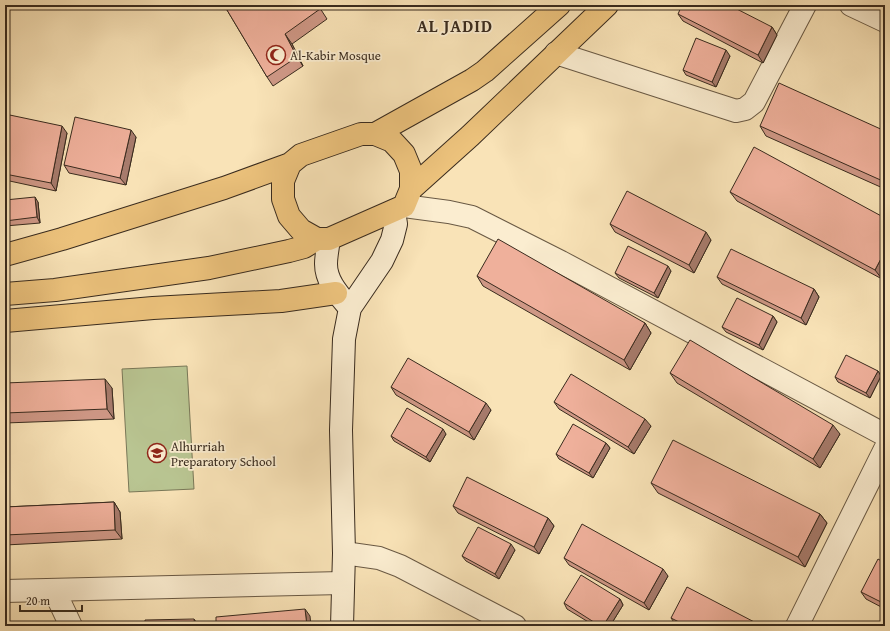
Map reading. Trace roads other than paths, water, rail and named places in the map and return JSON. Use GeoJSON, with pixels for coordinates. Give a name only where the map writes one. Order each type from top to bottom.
{"type":"FeatureCollection","features":[{"type":"Feature","properties":{"kind":"main road"},"geometry":{"type":"LineString","coordinates":[[375,134],[472,80],[485,71],[559,5]]}},
{"type":"Feature","properties":{"kind":"main road"},"geometry":{"type":"LineString","coordinates":[[5,294],[55,290],[209,268],[289,252],[323,239],[403,202],[607,5]]}},
{"type":"Feature","properties":{"kind":"main road"},"geometry":{"type":"LineString","coordinates":[[5,255],[62,239],[224,188],[290,164],[301,155],[361,134],[375,134],[392,141],[404,154],[411,171],[403,202]]}},
{"type":"Feature","properties":{"kind":"main road"},"geometry":{"type":"LineString","coordinates":[[290,164],[283,181],[283,199],[289,216],[301,230],[323,239]]}},
{"type":"Feature","properties":{"kind":"main road"},"geometry":{"type":"LineString","coordinates":[[5,321],[153,308],[281,301],[343,301]]}},
{"type":"Feature","properties":{"kind":"street"},"geometry":{"type":"LineString","coordinates":[[556,53],[736,111],[745,109],[754,102],[805,5]]}},
{"type":"Feature","properties":{"kind":"street"},"geometry":{"type":"LineString","coordinates":[[851,5],[885,21]]}},
{"type":"Feature","properties":{"kind":"street"},"geometry":{"type":"LineString","coordinates":[[343,301],[382,260],[392,240],[403,202],[472,217],[561,262],[885,435]]}},
{"type":"Feature","properties":{"kind":"street"},"geometry":{"type":"LineString","coordinates":[[323,239],[326,265],[330,280],[343,301],[344,339],[341,430],[344,553],[342,626]]}},
{"type":"Feature","properties":{"kind":"street"},"geometry":{"type":"LineString","coordinates":[[797,626],[885,449]]}},
{"type":"Feature","properties":{"kind":"street"},"geometry":{"type":"LineString","coordinates":[[344,553],[379,558],[400,566],[515,626]]}},
{"type":"Feature","properties":{"kind":"street"},"geometry":{"type":"LineString","coordinates":[[5,591],[342,583]]}},
{"type":"Feature","properties":{"kind":"street"},"geometry":{"type":"LineString","coordinates":[[54,590],[71,626]]}},
{"type":"Feature","properties":{"kind":"place","name":"Al-Kabir Mosque"},"geometry":{"type":"Point","coordinates":[276,55]}},
{"type":"Feature","properties":{"kind":"place","name":"Alhurriah Preparatory School"},"geometry":{"type":"Point","coordinates":[157,453]}},
{"type":"Feature","properties":{"kind":"district","name":"AL JADID"},"geometry":{"type":"Point","coordinates":[455,26]}}]}
